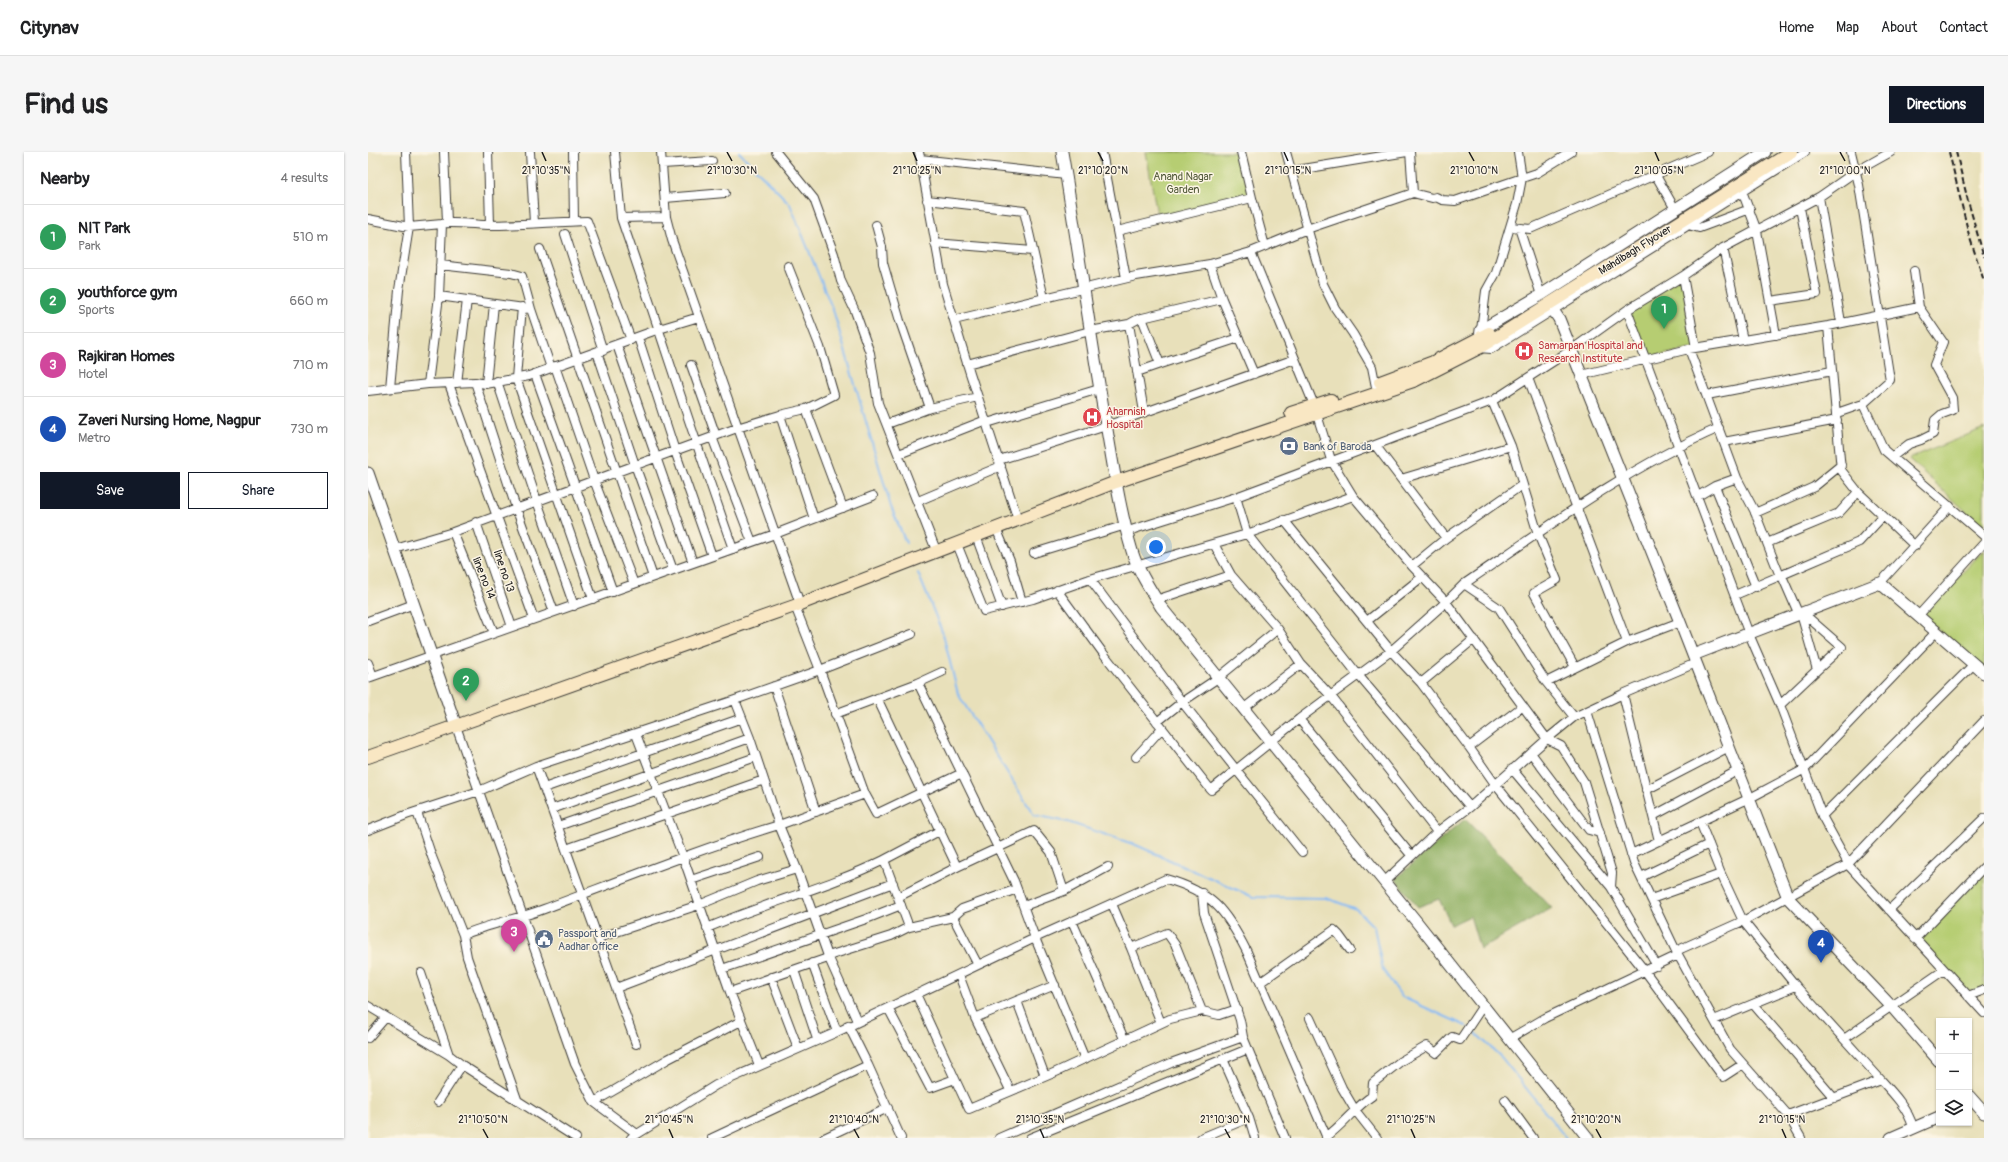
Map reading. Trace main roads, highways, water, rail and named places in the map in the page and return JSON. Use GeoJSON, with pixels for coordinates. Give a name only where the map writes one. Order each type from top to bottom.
{"type":"FeatureCollection","features":[{"type":"Feature","properties":{"kind":"main road","name":"Mahdibagh Flyover"},"geometry":{"type":"LineString","coordinates":[[1484,338],[1776,152]]}},
{"type":"Feature","properties":{"kind":"main road","name":"Mahdibagh Flyover"},"geometry":{"type":"LineString","coordinates":[[1484,338],[1791,152]]}},
{"type":"Feature","properties":{"kind":"main road"},"geometry":{"type":"LineString","coordinates":[[910,559],[934,545],[1018,517],[1116,479],[1376,388],[1416,380],[1484,338]]}},
{"type":"Feature","properties":{"kind":"main road"},"geometry":{"type":"LineString","coordinates":[[368,757],[455,723],[797,603],[910,559],[957,544],[1018,517]]}},
{"type":"Feature","properties":{"kind":"main road"},"geometry":{"type":"LineString","coordinates":[[368,750],[455,723]]}},
{"type":"Feature","properties":{"kind":"waterway"},"geometry":{"type":"LineString","coordinates":[[739,152],[790,204],[834,313],[891,507],[906,543]]}},
{"type":"Feature","properties":{"kind":"waterway"},"geometry":{"type":"LineString","coordinates":[[918,573],[943,634],[958,694],[1034,815],[1068,822],[1136,845],[1253,897],[1326,898],[1356,909],[1374,927],[1383,970],[1402,997],[1466,1026]]}},
{"type":"Feature","properties":{"kind":"waterway"},"geometry":{"type":"LineString","coordinates":[[1470,1028],[1502,1058],[1566,1138]]}},
{"type":"Feature","properties":{"kind":"railway"},"geometry":{"type":"LineString","coordinates":[[1949,152],[1969,235],[1984,281]]}},
{"type":"Feature","properties":{"kind":"railway"},"geometry":{"type":"LineString","coordinates":[[1956,152],[1984,257]]}},
{"type":"Feature","properties":{"kind":"place","name":"NIT Park"},"geometry":{"type":"Point","coordinates":[1664,329]}},
{"type":"Feature","properties":{"kind":"place","name":"Samarpan Hospital and Research Institute"},"geometry":{"type":"Point","coordinates":[1524,351]}},
{"type":"Feature","properties":{"kind":"place","name":"Aharnish Hospital"},"geometry":{"type":"Point","coordinates":[1092,417]}},
{"type":"Feature","properties":{"kind":"place","name":"Bank of Baroda"},"geometry":{"type":"Point","coordinates":[1289,446]}},
{"type":"Feature","properties":{"kind":"place","name":"youthforce gym"},"geometry":{"type":"Point","coordinates":[466,701]}},
{"type":"Feature","properties":{"kind":"place","name":"Passport and Aadhar office"},"geometry":{"type":"Point","coordinates":[544,939]}},
{"type":"Feature","properties":{"kind":"place","name":"Rajkiran Homes"},"geometry":{"type":"Point","coordinates":[514,952]}},
{"type":"Feature","properties":{"kind":"place","name":"Zaveri Nursing Home, Nagpur"},"geometry":{"type":"Point","coordinates":[1821,963]}},
{"type":"Feature","properties":{"kind":"park label","name":"Anand Nagar Garden"},"geometry":{"type":"Point","coordinates":[1183,182]}}]}
